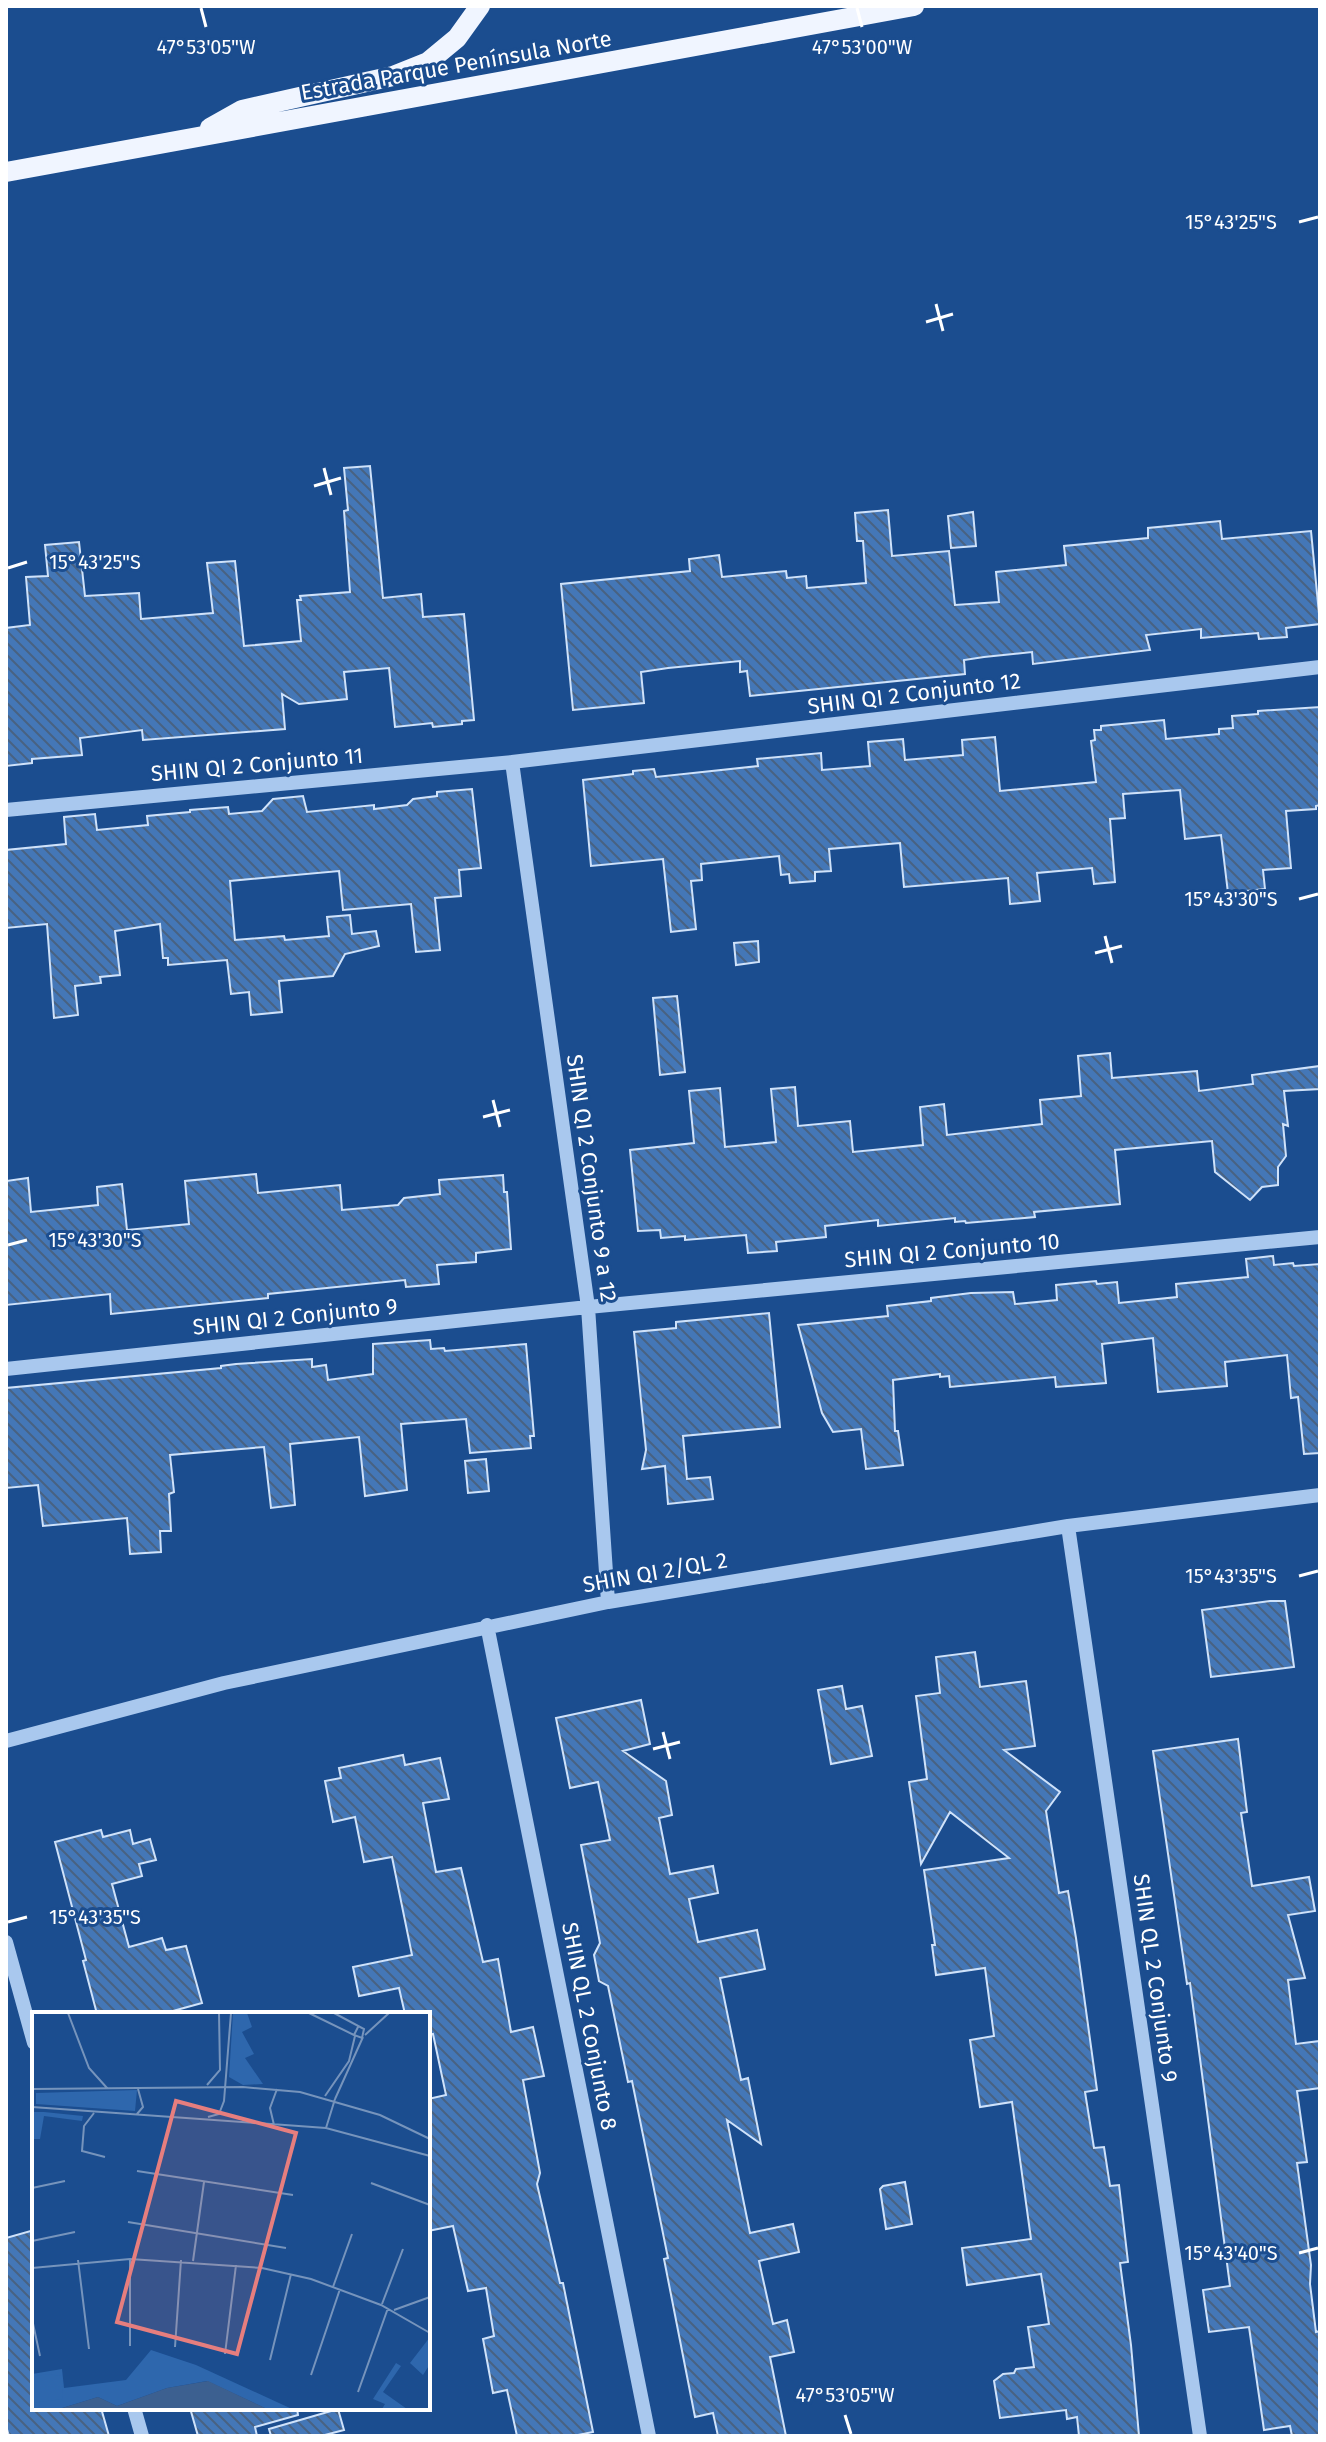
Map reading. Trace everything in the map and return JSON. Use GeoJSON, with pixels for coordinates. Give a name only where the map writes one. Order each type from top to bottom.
{"type":"FeatureCollection","features":[{"type":"Feature","properties":{"kind":"main road"},"geometry":{"type":"LineString","coordinates":[[192,138],[242,110],[393,76],[428,62],[457,38],[480,6]]}},
{"type":"Feature","properties":{"kind":"main road","name":"Estrada Parque Península Norte"},"geometry":{"type":"LineString","coordinates":[[6,172],[914,6]]}},
{"type":"Feature","properties":{"kind":"street","name":"SHIN QI 2 Conjunto 12"},"geometry":{"type":"LineString","coordinates":[[512,762],[1320,667]]}},
{"type":"Feature","properties":{"kind":"street","name":"SHIN QI 2 Conjunto 11"},"geometry":{"type":"LineString","coordinates":[[6,810],[512,762]]}},
{"type":"Feature","properties":{"kind":"street","name":"SHIN QI 2 Conjunto 9 a 12"},"geometry":{"type":"LineString","coordinates":[[512,762],[588,1307],[608,1602]]}},
{"type":"Feature","properties":{"kind":"street","name":"SHIN QI 2 Conjunto 10"},"geometry":{"type":"LineString","coordinates":[[588,1307],[1320,1237]]}},
{"type":"Feature","properties":{"kind":"street","name":"SHIN QI 2 Conjunto 9"},"geometry":{"type":"LineString","coordinates":[[6,1369],[588,1307]]}},
{"type":"Feature","properties":{"kind":"street","name":"SHIN QI 2/QL 2"},"geometry":{"type":"LineString","coordinates":[[6,1741],[224,1683],[487,1625],[608,1602],[1068,1526],[1320,1495]]}},
{"type":"Feature","properties":{"kind":"street","name":"SHIN QL 2 Conjunto 9"},"geometry":{"type":"LineString","coordinates":[[1068,1526],[1200,2436]]}},
{"type":"Feature","properties":{"kind":"street","name":"SHIN QL 2 Conjunto 8"},"geometry":{"type":"LineString","coordinates":[[487,1625],[649,2436]]}},
{"type":"Feature","properties":{"kind":"street"},"geometry":{"type":"LineString","coordinates":[[6,1942],[32,2036]]}},
{"type":"Feature","properties":{"kind":"street"},"geometry":{"type":"LineString","coordinates":[[135,2410],[142,2436]]}},
{"type":"Feature","properties":{"kind":"building"},"geometry":{"type":"Polygon","coordinates":[[[370,466],[383,598],[421,594],[423,617],[464,614],[474,720],[433,727],[432,723],[395,727],[389,668],[344,672],[347,699],[299,704],[282,694],[285,729],[143,740],[142,730],[80,738],[82,755],[32,759],[32,763],[6,766],[6,628],[30,625],[26,577],[48,576],[45,545],[79,542],[85,596],[139,593],[141,619],[213,613],[207,563],[235,561],[244,646],[301,641],[297,600],[301,600],[300,596],[350,592],[344,468],[370,466]]]}},
{"type":"Feature","properties":{"kind":"building"},"geometry":{"type":"Polygon","coordinates":[[[888,510],[892,556],[949,551],[955,605],[999,602],[996,572],[1066,565],[1064,546],[1148,538],[1148,528],[1220,521],[1222,539],[1311,531],[1320,624],[1286,628],[1287,637],[1259,639],[1258,633],[1201,638],[1201,629],[1146,635],[1150,650],[1033,664],[1032,652],[984,657],[964,660],[965,674],[750,696],[747,671],[740,672],[740,661],[668,668],[641,672],[644,703],[573,710],[561,584],[690,571],[689,559],[719,555],[722,577],[786,571],[787,578],[806,576],[807,588],[866,583],[863,541],[857,541],[855,513],[888,510]]]}},
{"type":"Feature","properties":{"kind":"building"},"geometry":{"type":"Polygon","coordinates":[[[973,512],[976,546],[951,548],[948,516],[973,512]]]}},
{"type":"Feature","properties":{"kind":"building"},"geometry":{"type":"Polygon","coordinates":[[[1320,707],[1320,805],[1316,809],[1286,811],[1291,868],[1263,870],[1265,889],[1228,893],[1221,835],[1185,839],[1180,790],[1123,794],[1125,818],[1110,819],[1115,882],[1094,884],[1092,868],[1037,873],[1040,901],[1010,904],[1008,878],[904,887],[900,843],[829,849],[831,871],[815,872],[815,881],[790,883],[789,874],[781,875],[779,856],[701,864],[702,880],[691,881],[696,929],[671,932],[663,859],[591,866],[583,780],[654,769],[656,777],[758,766],[757,759],[821,753],[822,770],[870,766],[868,742],[903,739],[905,760],[963,755],[962,740],[995,737],[1000,791],[1096,782],[1091,741],[1095,740],[1094,730],[1101,730],[1101,726],[1164,720],[1166,739],[1219,734],[1219,729],[1233,728],[1232,716],[1320,707]]]}},
{"type":"Feature","properties":{"kind":"building"},"geometry":{"type":"Polygon","coordinates":[[[472,789],[481,868],[459,870],[461,896],[435,898],[440,950],[416,952],[411,904],[343,910],[339,871],[230,881],[235,940],[329,936],[327,917],[350,915],[352,934],[376,931],[379,946],[345,954],[333,976],[279,981],[282,1012],[251,1015],[249,992],[231,994],[227,960],[168,965],[168,958],[163,958],[160,924],[115,931],[120,975],[100,977],[101,983],[75,986],[78,1015],[54,1018],[47,924],[6,928],[6,850],[66,844],[64,817],[95,814],[97,830],[148,825],[147,816],[190,810],[228,807],[229,814],[262,811],[273,799],[303,796],[307,812],[374,805],[374,809],[407,805],[413,799],[437,796],[437,792],[472,789]]]}},
{"type":"Feature","properties":{"kind":"building"},"geometry":{"type":"Polygon","coordinates":[[[758,941],[759,962],[736,965],[734,943],[758,941]]]}},
{"type":"Feature","properties":{"kind":"building"},"geometry":{"type":"Polygon","coordinates":[[[677,996],[685,1072],[660,1075],[653,998],[677,996]]]}},
{"type":"Feature","properties":{"kind":"building"},"geometry":{"type":"Polygon","coordinates":[[[1110,1053],[1112,1078],[1197,1071],[1199,1091],[1253,1084],[1252,1075],[1320,1066],[1320,1089],[1284,1091],[1288,1126],[1283,1124],[1286,1156],[1278,1167],[1278,1185],[1262,1187],[1250,1200],[1215,1172],[1212,1141],[1115,1150],[1120,1204],[1034,1212],[1035,1217],[966,1223],[955,1222],[955,1218],[878,1226],[878,1220],[825,1226],[826,1237],[776,1242],[777,1251],[748,1253],[746,1235],[685,1240],[685,1236],[661,1238],[660,1230],[638,1231],[630,1150],[694,1143],[689,1091],[720,1088],[725,1147],[776,1142],[771,1089],[795,1087],[798,1126],[850,1121],[853,1152],[923,1145],[920,1107],[944,1104],[947,1135],[1042,1124],[1040,1100],[1081,1096],[1078,1056],[1110,1053]]]}},
{"type":"Feature","properties":{"kind":"building"},"geometry":{"type":"Polygon","coordinates":[[[256,1174],[258,1193],[340,1185],[342,1210],[398,1205],[404,1198],[440,1194],[439,1180],[503,1175],[511,1249],[476,1253],[476,1262],[437,1265],[439,1284],[406,1287],[405,1280],[111,1314],[110,1294],[6,1305],[6,1181],[28,1178],[31,1212],[98,1205],[97,1187],[122,1184],[127,1230],[189,1224],[185,1181],[256,1174]]]}},
{"type":"Feature","properties":{"kind":"building"},"geometry":{"type":"Polygon","coordinates":[[[1273,1256],[1274,1265],[1320,1264],[1320,1453],[1304,1454],[1298,1397],[1291,1398],[1287,1355],[1225,1362],[1227,1386],[1158,1392],[1153,1338],[1102,1344],[1106,1383],[1056,1387],[1055,1377],[950,1387],[949,1376],[940,1377],[940,1374],[893,1380],[895,1431],[898,1431],[903,1465],[866,1469],[861,1429],[833,1432],[822,1413],[798,1325],[888,1316],[887,1306],[971,1293],[1013,1292],[1015,1304],[1057,1300],[1056,1285],[1096,1281],[1097,1284],[1117,1282],[1119,1303],[1177,1297],[1176,1284],[1248,1277],[1246,1259],[1273,1256]]]}},
{"type":"Feature","properties":{"kind":"building"},"geometry":{"type":"Polygon","coordinates":[[[769,1313],[780,1427],[683,1436],[687,1479],[710,1477],[713,1499],[668,1504],[665,1466],[642,1469],[646,1450],[634,1332],[676,1328],[676,1322],[769,1313]]]}},
{"type":"Feature","properties":{"kind":"building"},"geometry":{"type":"Polygon","coordinates":[[[430,1340],[431,1349],[444,1348],[445,1351],[526,1344],[534,1436],[530,1436],[531,1448],[470,1453],[466,1419],[401,1424],[407,1490],[365,1496],[359,1437],[290,1444],[295,1505],[271,1508],[264,1447],[170,1455],[174,1492],[169,1494],[171,1531],[160,1531],[161,1552],[130,1554],[127,1518],[43,1526],[38,1485],[6,1488],[6,1388],[312,1359],[312,1367],[326,1365],[328,1380],[373,1374],[373,1344],[430,1340]]]}},
{"type":"Feature","properties":{"kind":"building"},"geometry":{"type":"Polygon","coordinates":[[[486,1459],[489,1491],[468,1493],[465,1461],[486,1459]]]}},
{"type":"Feature","properties":{"kind":"building"},"geometry":{"type":"Polygon","coordinates":[[[1285,1601],[1294,1667],[1211,1677],[1202,1610],[1285,1601]]]}},
{"type":"Feature","properties":{"kind":"building"},"geometry":{"type":"Polygon","coordinates":[[[975,1652],[980,1687],[1026,1681],[1035,1746],[1004,1750],[1060,1792],[1046,1811],[1059,1893],[1068,1891],[1076,1938],[1097,2090],[1085,2092],[1094,2148],[1104,2147],[1110,2186],[1119,2185],[1128,2262],[1120,2263],[1139,2436],[1079,2436],[1077,2417],[1067,2419],[1066,2410],[1000,2418],[994,2381],[1003,2374],[1014,2373],[1016,2369],[1034,2367],[1028,2327],[1049,2324],[1041,2274],[967,2285],[962,2248],[1031,2239],[1012,2102],[980,2107],[970,2040],[994,2036],[985,1968],[936,1975],[932,1945],[935,1945],[924,1870],[1009,1858],[950,1812],[921,1864],[909,1782],[927,1779],[916,1696],[940,1693],[936,1657],[975,1652]]]}},
{"type":"Feature","properties":{"kind":"building"},"geometry":{"type":"Polygon","coordinates":[[[842,1686],[846,1709],[862,1706],[872,1756],[831,1764],[818,1690],[842,1686]]]}},
{"type":"Feature","properties":{"kind":"building"},"geometry":{"type":"Polygon","coordinates":[[[641,1700],[650,1744],[623,1751],[666,1781],[672,1815],[659,1818],[670,1874],[713,1866],[718,1893],[689,1899],[698,1942],[757,1930],[765,1969],[720,1978],[741,2080],[748,2078],[761,2144],[727,2120],[750,2233],[793,2224],[799,2252],[759,2261],[773,2324],[787,2320],[794,2352],[770,2357],[786,2436],[718,2436],[713,2413],[695,2417],[664,2259],[668,2258],[632,2081],[628,2082],[608,1986],[599,1981],[594,1955],[600,1943],[581,1845],[610,1840],[598,1782],[570,1788],[556,1718],[641,1700]]]}},
{"type":"Feature","properties":{"kind":"building"},"geometry":{"type":"Polygon","coordinates":[[[1238,1739],[1247,1812],[1241,1813],[1252,1886],[1309,1877],[1315,1911],[1288,1915],[1305,1978],[1288,1980],[1296,2044],[1320,2041],[1320,2088],[1297,2091],[1307,2162],[1297,2163],[1311,2265],[1310,2284],[1316,2332],[1320,2331],[1320,2436],[1292,2436],[1290,2426],[1264,2430],[1249,2327],[1209,2332],[1203,2290],[1230,2286],[1190,1983],[1187,1984],[1153,1751],[1238,1739]]]}},
{"type":"Feature","properties":{"kind":"building"},"geometry":{"type":"Polygon","coordinates":[[[403,1755],[405,1765],[440,1758],[449,1799],[423,1803],[436,1872],[461,1868],[483,1962],[498,1959],[511,2032],[533,2027],[544,2076],[523,2080],[540,2173],[537,2184],[560,2283],[563,2283],[593,2432],[573,2436],[517,2436],[507,2390],[493,2393],[483,2339],[494,2336],[486,2288],[468,2291],[453,2226],[430,2231],[430,2099],[446,2095],[433,2034],[430,2035],[430,2012],[405,2012],[399,1988],[359,1996],[353,1967],[412,1955],[392,1857],[364,1862],[355,1817],[333,1822],[325,1781],[341,1778],[339,1768],[403,1755]]]}},
{"type":"Feature","properties":{"kind":"building"},"geometry":{"type":"Polygon","coordinates":[[[101,1830],[103,1837],[130,1830],[133,1844],[150,1839],[156,1860],[139,1864],[142,1876],[112,1884],[129,1947],[162,1938],[166,1950],[186,1946],[202,2003],[169,2012],[96,2012],[55,1842],[101,1830]]]}},
{"type":"Feature","properties":{"kind":"building"},"geometry":{"type":"Polygon","coordinates":[[[905,2182],[912,2224],[886,2229],[880,2189],[905,2182]]]}},
{"type":"Feature","properties":{"kind":"building"},"geometry":{"type":"Polygon","coordinates":[[[32,2231],[32,2410],[102,2410],[109,2436],[9,2436],[6,2426],[6,2238],[32,2231]]]}},
{"type":"Feature","properties":{"kind":"building"},"geometry":{"type":"Polygon","coordinates":[[[191,2410],[297,2410],[298,2415],[255,2427],[257,2436],[198,2436],[191,2410]]]}},
{"type":"Feature","properties":{"kind":"building"},"geometry":{"type":"Polygon","coordinates":[[[338,2410],[344,2430],[321,2436],[271,2436],[269,2429],[338,2410]]]}}]}
